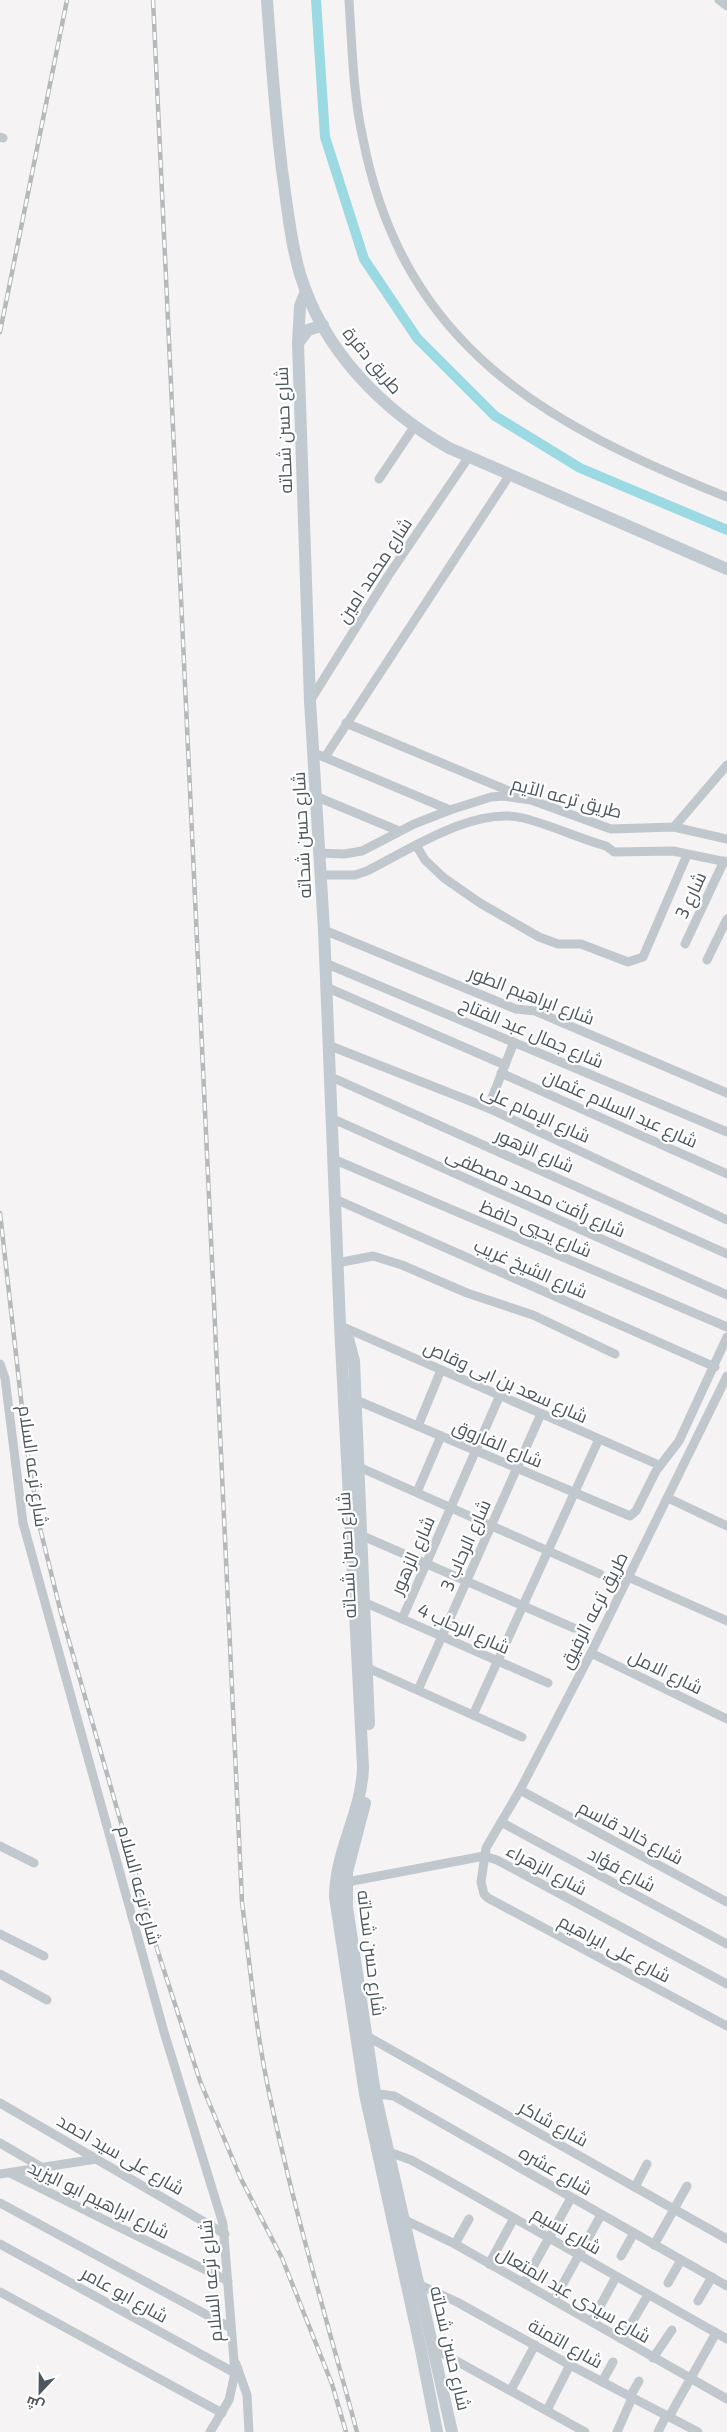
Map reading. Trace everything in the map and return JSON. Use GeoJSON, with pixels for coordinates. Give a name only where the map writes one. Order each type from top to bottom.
{"type":"FeatureCollection","features":[{"type":"Feature","properties":{"kind":"main road","name":"طريق دفرة"},"geometry":{"type":"LineString","coordinates":[[267,0],[274,100],[296,260],[306,290],[323,325],[344,358],[374,393],[414,427],[468,458],[727,569]]}},
{"type":"Feature","properties":{"kind":"main road","name":"شارع حسن شحاته"},"geometry":{"type":"LineString","coordinates":[[306,290],[300,306],[298,343],[310,701],[319,755],[315,796],[324,930],[337,1263],[363,1767],[360,1792],[339,1858],[340,1883],[370,2093],[427,2349],[452,2432]]}},
{"type":"Feature","properties":{"kind":"main road","name":"شارع حسن شحاته"},"geometry":{"type":"LineString","coordinates":[[298,343],[308,330],[323,325]]}},
{"type":"Feature","properties":{"kind":"main road","name":"شارع حسن شحاته"},"geometry":{"type":"LineString","coordinates":[[340,1325],[353,1351],[366,1603],[371,1776],[368,1794],[349,1861],[340,1883]]}},
{"type":"Feature","properties":{"kind":"main road","name":"شارع حسن شحاته"},"geometry":{"type":"LineString","coordinates":[[353,1983],[365,2035],[370,2093],[389,2152],[418,2284],[437,2432]]}},
{"type":"Feature","properties":{"kind":"street"},"geometry":{"type":"LineString","coordinates":[[349,0],[357,106],[371,176],[391,231],[412,275],[444,321],[469,349],[494,372],[551,414],[656,467],[727,497]]}},
{"type":"Feature","properties":{"kind":"street"},"geometry":{"type":"LineString","coordinates":[[719,0],[727,6]]}},
{"type":"Feature","properties":{"kind":"street"},"geometry":{"type":"LineString","coordinates":[[379,479],[414,427]]}},
{"type":"Feature","properties":{"kind":"street","name":"شارع محمد امين"},"geometry":{"type":"LineString","coordinates":[[310,701],[388,576],[468,458]]}},
{"type":"Feature","properties":{"kind":"street"},"geometry":{"type":"LineString","coordinates":[[450,810],[319,755],[346,724],[509,476]]}},
{"type":"Feature","properties":{"kind":"street"},"geometry":{"type":"LineString","coordinates":[[346,724],[530,800]]}},
{"type":"Feature","properties":{"kind":"street"},"geometry":{"type":"LineString","coordinates":[[674,827],[727,765]]}},
{"type":"Feature","properties":{"kind":"street"},"geometry":{"type":"LineString","coordinates":[[315,796],[399,831]]}},
{"type":"Feature","properties":{"kind":"street","name":"طريق ترعه الآيم"},"geometry":{"type":"LineString","coordinates":[[319,853],[344,854],[362,851],[399,831],[450,810],[491,797],[515,797],[530,800],[611,829],[674,827],[727,839]]}},
{"type":"Feature","properties":{"kind":"street","name":"طريق ترعه الآيم"},"geometry":{"type":"LineString","coordinates":[[321,874],[355,875],[367,871],[452,828],[488,818],[513,816],[606,846],[614,852],[673,851],[725,861]]}},
{"type":"Feature","properties":{"kind":"street"},"geometry":{"type":"LineString","coordinates":[[416,846],[424,860],[444,878],[480,903],[539,937],[558,944],[581,944],[628,962],[643,957],[687,855]]}},
{"type":"Feature","properties":{"kind":"street","name":"شارع 3"},"geometry":{"type":"LineString","coordinates":[[685,944],[725,861]]}},
{"type":"Feature","properties":{"kind":"street"},"geometry":{"type":"LineString","coordinates":[[706,960],[727,918]]}},
{"type":"Feature","properties":{"kind":"street","name":"شارع ابراهيم الطور"},"geometry":{"type":"LineString","coordinates":[[324,930],[516,1009],[535,1011],[727,1093]]}},
{"type":"Feature","properties":{"kind":"street","name":"شارع جمال عبد الفتاح"},"geometry":{"type":"LineString","coordinates":[[325,962],[727,1132]]}},
{"type":"Feature","properties":{"kind":"street","name":"شارع عبد السلام عثمان"},"geometry":{"type":"LineString","coordinates":[[326,987],[727,1174]]}},
{"type":"Feature","properties":{"kind":"street"},"geometry":{"type":"LineString","coordinates":[[488,1108],[514,1042]]}},
{"type":"Feature","properties":{"kind":"street","name":"شارع الإمام على"},"geometry":{"type":"LineString","coordinates":[[328,1045],[488,1108],[727,1220]]}},
{"type":"Feature","properties":{"kind":"street","name":"شارع الزهور"},"geometry":{"type":"LineString","coordinates":[[329,1076],[727,1254]]}},
{"type":"Feature","properties":{"kind":"street","name":"شارع رأفت محمد مصطفى"},"geometry":{"type":"LineString","coordinates":[[331,1118],[727,1295]]}},
{"type":"Feature","properties":{"kind":"street","name":"شارع يحيي حافظ"},"geometry":{"type":"LineString","coordinates":[[333,1159],[727,1327]]}},
{"type":"Feature","properties":{"kind":"street","name":"شارع الشيخ غريب"},"geometry":{"type":"LineString","coordinates":[[335,1199],[715,1367]]}},
{"type":"Feature","properties":{"kind":"street"},"geometry":{"type":"LineString","coordinates":[[337,1263],[374,1256],[402,1265],[467,1293],[533,1315],[615,1354]]}},
{"type":"Feature","properties":{"kind":"street","name":"شارع سعد بن ابى وقاص"},"geometry":{"type":"LineString","coordinates":[[340,1325],[659,1465]]}},
{"type":"Feature","properties":{"kind":"street"},"geometry":{"type":"LineString","coordinates":[[659,1465],[680,1441],[727,1337]]}},
{"type":"Feature","properties":{"kind":"street","name":"شارع ترعه السلام"},"geometry":{"type":"LineString","coordinates":[[0,1364],[5,1378],[23,1523],[164,2032],[219,2208],[225,2234],[235,2373],[229,2400],[210,2432]]}},
{"type":"Feature","properties":{"kind":"street"},"geometry":{"type":"LineString","coordinates":[[418,1426],[441,1370]]}},
{"type":"Feature","properties":{"kind":"street","name":"طريق ترعه الرفيق"},"geometry":{"type":"LineString","coordinates":[[488,1898],[484,1894],[481,1882],[484,1856],[591,1653],[727,1376]]}},
{"type":"Feature","properties":{"kind":"street","name":"شارع الزهور"},"geometry":{"type":"LineString","coordinates":[[402,1618],[500,1395]]}},
{"type":"Feature","properties":{"kind":"street","name":"شارع الفاروق"},"geometry":{"type":"LineString","coordinates":[[356,1400],[627,1516],[636,1511],[659,1465]]}},
{"type":"Feature","properties":{"kind":"street","name":"شارع الرحاب 3"},"geometry":{"type":"LineString","coordinates":[[418,1690],[541,1414]]}},
{"type":"Feature","properties":{"kind":"street"},"geometry":{"type":"LineString","coordinates":[[417,1492],[441,1436]]}},
{"type":"Feature","properties":{"kind":"street"},"geometry":{"type":"LineString","coordinates":[[473,1715],[599,1439]]}},
{"type":"Feature","properties":{"kind":"street"},"geometry":{"type":"LineString","coordinates":[[359,1468],[600,1574]]}},
{"type":"Feature","properties":{"kind":"street"},"geometry":{"type":"LineString","coordinates":[[668,1498],[727,1526]]}},
{"type":"Feature","properties":{"kind":"street"},"geometry":{"type":"LineString","coordinates":[[363,1536],[574,1628]]}},
{"type":"Feature","properties":{"kind":"street"},"geometry":{"type":"LineString","coordinates":[[628,1577],[727,1621]]}},
{"type":"Feature","properties":{"kind":"street","name":"شارع الرحاب 4"},"geometry":{"type":"LineString","coordinates":[[366,1603],[548,1683]]}},
{"type":"Feature","properties":{"kind":"street","name":"شارع الامل"},"geometry":{"type":"LineString","coordinates":[[591,1653],[727,1719]]}},
{"type":"Feature","properties":{"kind":"street"},"geometry":{"type":"LineString","coordinates":[[368,1668],[522,1737]]}},
{"type":"Feature","properties":{"kind":"street","name":"شارع خالد قاسم"},"geometry":{"type":"LineString","coordinates":[[520,1790],[727,1902]]}},
{"type":"Feature","properties":{"kind":"street","name":"شارع فؤاد"},"geometry":{"type":"LineString","coordinates":[[501,1822],[727,1944]]}},
{"type":"Feature","properties":{"kind":"street"},"geometry":{"type":"LineString","coordinates":[[0,1846],[34,1863]]}},
{"type":"Feature","properties":{"kind":"street","name":"شارع الزهراء"},"geometry":{"type":"LineString","coordinates":[[340,1883],[484,1856],[497,1860],[727,1984]]}},
{"type":"Feature","properties":{"kind":"street","name":"شارع على ابراهيم"},"geometry":{"type":"LineString","coordinates":[[488,1898],[727,2026]]}},
{"type":"Feature","properties":{"kind":"street"},"geometry":{"type":"LineString","coordinates":[[0,1934],[44,1956]]}},
{"type":"Feature","properties":{"kind":"street"},"geometry":{"type":"LineString","coordinates":[[0,1974],[47,2000]]}},
{"type":"Feature","properties":{"kind":"street","name":"شارع شاكر"},"geometry":{"type":"LineString","coordinates":[[365,2035],[727,2239]]}},
{"type":"Feature","properties":{"kind":"street","name":"شارع عشره"},"geometry":{"type":"LineString","coordinates":[[370,2093],[394,2096],[727,2286]]}},
{"type":"Feature","properties":{"kind":"street","name":"شارع على سيد احمد"},"geometry":{"type":"LineString","coordinates":[[0,2103],[225,2234]]}},
{"type":"Feature","properties":{"kind":"street"},"geometry":{"type":"LineString","coordinates":[[0,2143],[41,2168]]}},
{"type":"Feature","properties":{"kind":"street","name":"شارع نسيم"},"geometry":{"type":"LineString","coordinates":[[389,2152],[411,2160],[727,2339]]}},
{"type":"Feature","properties":{"kind":"street"},"geometry":{"type":"LineString","coordinates":[[5,2173],[96,2159]]}},
{"type":"Feature","properties":{"kind":"street"},"geometry":{"type":"LineString","coordinates":[[634,2187],[647,2164]]}},
{"type":"Feature","properties":{"kind":"street","name":"شارع ابراهيم ابو اليزيد"},"geometry":{"type":"LineString","coordinates":[[5,2173],[228,2281]]}},
{"type":"Feature","properties":{"kind":"street"},"geometry":{"type":"LineString","coordinates":[[654,2245],[687,2186]]}},
{"type":"Feature","properties":{"kind":"street"},"geometry":{"type":"LineString","coordinates":[[524,2283],[571,2198]]}},
{"type":"Feature","properties":{"kind":"street"},"geometry":{"type":"LineString","coordinates":[[0,2203],[231,2328]]}},
{"type":"Feature","properties":{"kind":"street"},"geometry":{"type":"LineString","coordinates":[[554,2300],[601,2215]]}},
{"type":"Feature","properties":{"kind":"street"},"geometry":{"type":"LineString","coordinates":[[489,2264],[514,2218]]}},
{"type":"Feature","properties":{"kind":"street","name":"شارع سيدى عبد المتعال"},"geometry":{"type":"LineString","coordinates":[[403,2219],[455,2244],[690,2379],[726,2396]]}},
{"type":"Feature","properties":{"kind":"street"},"geometry":{"type":"LineString","coordinates":[[455,2244],[469,2219]]}},
{"type":"Feature","properties":{"kind":"street"},"geometry":{"type":"LineString","coordinates":[[621,2256],[634,2233]]}},
{"type":"Feature","properties":{"kind":"street","name":"شارع ابو عامر"},"geometry":{"type":"LineString","coordinates":[[0,2244],[235,2373]]}},
{"type":"Feature","properties":{"kind":"street"},"geometry":{"type":"LineString","coordinates":[[668,2283],[681,2260]]}},
{"type":"Feature","properties":{"kind":"street"},"geometry":{"type":"LineString","coordinates":[[592,2321],[616,2277]]}},
{"type":"Feature","properties":{"kind":"street"},"geometry":{"type":"LineString","coordinates":[[698,2301],[712,2277]]}},
{"type":"Feature","properties":{"kind":"street","name":"شارع التمنة"},"geometry":{"type":"LineString","coordinates":[[418,2284],[457,2302],[631,2398],[698,2432]]}},
{"type":"Feature","properties":{"kind":"street"},"geometry":{"type":"LineString","coordinates":[[0,2292],[222,2413]]}},
{"type":"Feature","properties":{"kind":"street"},"geometry":{"type":"LineString","coordinates":[[622,2339],[648,2295]]}},
{"type":"Feature","properties":{"kind":"street"},"geometry":{"type":"LineString","coordinates":[[654,2358],[672,2330]]}},
{"type":"Feature","properties":{"kind":"street"},"geometry":{"type":"LineString","coordinates":[[658,2432],[716,2333]]}},
{"type":"Feature","properties":{"kind":"street"},"geometry":{"type":"LineString","coordinates":[[511,2390],[535,2345]]}},
{"type":"Feature","properties":{"kind":"street"},"geometry":{"type":"LineString","coordinates":[[427,2349],[511,2390],[585,2432]]}},
{"type":"Feature","properties":{"kind":"street"},"geometry":{"type":"LineString","coordinates":[[234,2359],[246,2395],[249,2432]]}},
{"type":"Feature","properties":{"kind":"street"},"geometry":{"type":"LineString","coordinates":[[602,2382],[612,2362]]}},
{"type":"Feature","properties":{"kind":"street"},"geometry":{"type":"LineString","coordinates":[[547,2410],[570,2365]]}},
{"type":"Feature","properties":{"kind":"street"},"geometry":{"type":"LineString","coordinates":[[617,2432],[639,2381]]}},
{"type":"Feature","properties":{"kind":"street"},"geometry":{"type":"LineString","coordinates":[[674,2432],[680,2423]]}},
{"type":"Feature","properties":{"kind":"waterway"},"geometry":{"type":"LineString","coordinates":[[316,0],[325,137],[364,259],[417,338],[495,416],[580,468],[727,530]]}},
{"type":"Feature","properties":{"kind":"railway"},"geometry":{"type":"LineString","coordinates":[[0,332],[67,0]]}},
{"type":"Feature","properties":{"kind":"railway"},"geometry":{"type":"LineString","coordinates":[[153,0],[242,1902],[257,2024],[279,2139],[357,2432]]}},
{"type":"Feature","properties":{"kind":"railway"},"geometry":{"type":"LineString","coordinates":[[0,1213],[26,1443],[40,1528],[61,1613],[158,1952],[200,2081],[241,2179],[282,2258],[332,2384],[346,2432]]}}]}
